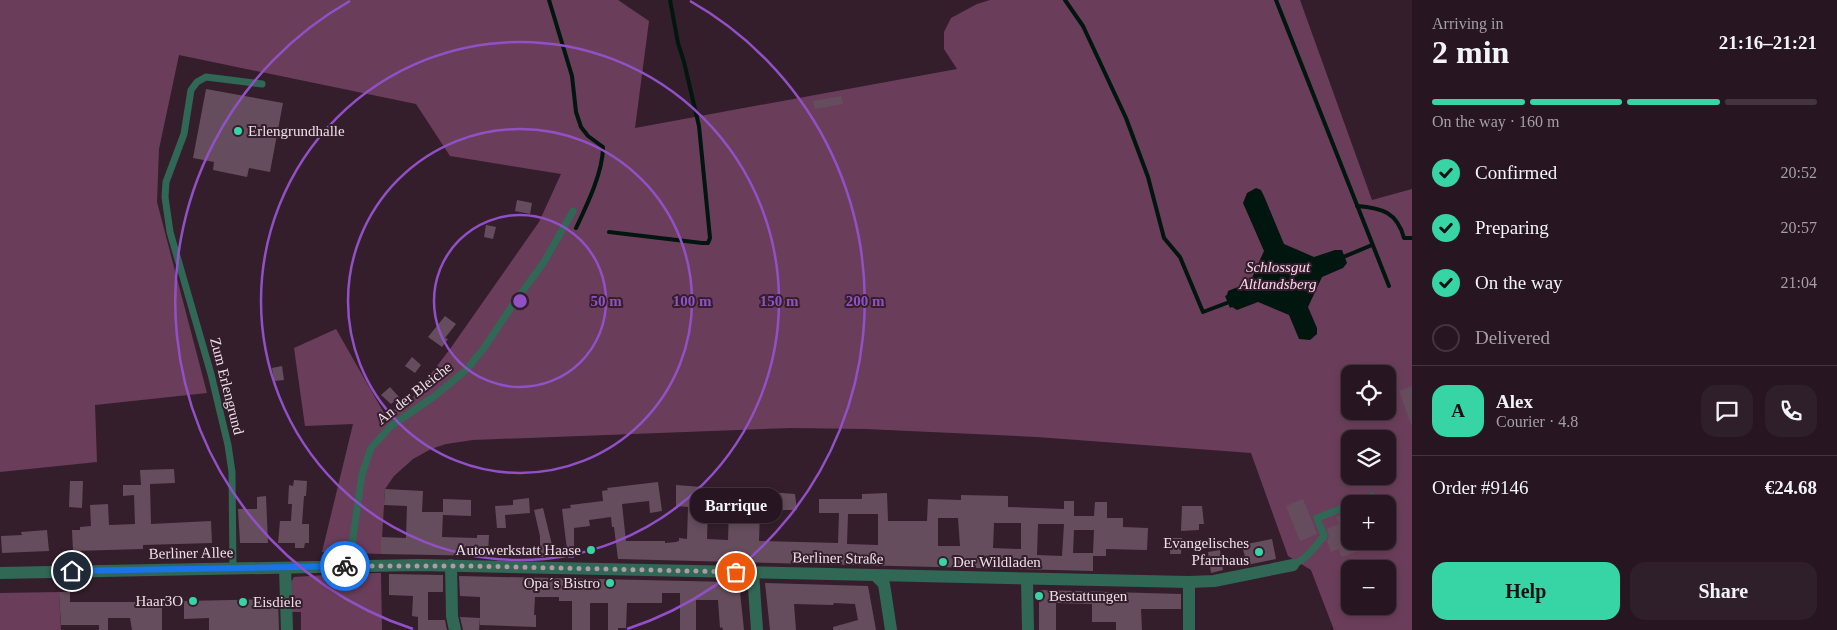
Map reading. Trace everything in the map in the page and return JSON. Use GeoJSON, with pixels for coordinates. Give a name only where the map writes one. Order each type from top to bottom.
{"type":"FeatureCollection","features":[{"type":"Feature","properties":{"kind":"street","name":"Berliner Straße"},"geometry":{"type":"LineString","coordinates":[[382,565],[1189,582],[1214,581],[1293,564]]}},
{"type":"Feature","properties":{"kind":"street","name":"Berliner Allee"},"geometry":{"type":"LineString","coordinates":[[0,572],[382,565]]}},
{"type":"Feature","properties":{"kind":"street"},"geometry":{"type":"LineString","coordinates":[[451,565],[452,616],[455,630]]}},
{"type":"Feature","properties":{"kind":"street"},"geometry":{"type":"LineString","coordinates":[[285,568],[287,630]]}},
{"type":"Feature","properties":{"kind":"street"},"geometry":{"type":"LineString","coordinates":[[753,573],[757,630]]}},
{"type":"Feature","properties":{"kind":"street"},"geometry":{"type":"LineString","coordinates":[[875,575],[884,584],[891,630]]}},
{"type":"Feature","properties":{"kind":"street"},"geometry":{"type":"LineString","coordinates":[[1027,580],[1028,630]]}},
{"type":"Feature","properties":{"kind":"street"},"geometry":{"type":"LineString","coordinates":[[1189,582],[1189,630]]}},
{"type":"Feature","properties":{"kind":"lane","name":"Zum Erlengrund"},"geometry":{"type":"LineString","coordinates":[[234,568],[232,472],[228,445],[211,374],[170,232],[165,197],[166,182],[181,144],[194,86],[200,79],[206,77],[262,84]]}},
{"type":"Feature","properties":{"kind":"lane","name":"An der Bleiche"},"geometry":{"type":"LineString","coordinates":[[349,566],[362,474],[371,448],[391,426],[436,395],[472,363],[544,262],[573,211]]}},
{"type":"Feature","properties":{"kind":"lane"},"geometry":{"type":"LineString","coordinates":[[1293,564],[1299,562],[1314,549],[1324,536],[1317,518],[1341,508]]}},
{"type":"Feature","properties":{"kind":"green space","name":"Schlossgut Altlandsberg"},"geometry":{"type":"Polygon","coordinates":[[[0,0],[618,0],[649,21],[635,128],[957,69],[944,49],[944,32],[951,18],[977,4],[990,0],[1300,0],[1372,200],[1412,189],[1412,630],[1334,630],[1311,570],[1288,556],[1251,453],[1037,437],[866,429],[791,428],[473,440],[446,444],[431,449],[413,459],[394,476],[385,489],[381,554],[322,552],[353,424],[305,426],[294,348],[336,329],[384,413],[407,405],[450,349],[539,222],[561,174],[450,156],[416,104],[179,55],[159,149],[157,202],[207,393],[95,405],[97,462],[0,472],[0,0]]]}},
{"type":"Feature","properties":{"kind":"green space"},"geometry":{"type":"Polygon","coordinates":[[[381,573],[382,630],[301,630],[301,612],[291,612],[291,582],[294,577],[381,573]]]}},
{"type":"Feature","properties":{"kind":"green space"},"geometry":{"type":"Polygon","coordinates":[[[59,592],[61,630],[0,630],[0,593],[59,592]]]}},
{"type":"Feature","properties":{"kind":"shaded area"},"geometry":{"type":"Polygon","coordinates":[[[1256,188],[1261,190],[1264,196],[1284,244],[1314,257],[1335,250],[1342,250],[1347,263],[1343,268],[1322,277],[1308,307],[1317,328],[1317,334],[1310,340],[1299,339],[1289,315],[1258,302],[1237,310],[1232,307],[1230,308],[1225,296],[1228,291],[1250,282],[1264,251],[1243,203],[1247,193],[1256,188]]]}},
{"type":"Feature","properties":{"kind":"building","name":"Erlengrundhalle"},"geometry":{"type":"Polygon","coordinates":[[[206,89],[283,103],[270,172],[249,168],[247,177],[213,170],[214,162],[193,158],[206,89]]]}},
{"type":"Feature","properties":{"kind":"building"},"geometry":{"type":"Polygon","coordinates":[[[841,96],[843,104],[815,109],[813,101],[841,96]]]}},
{"type":"Feature","properties":{"kind":"building"},"geometry":{"type":"Polygon","coordinates":[[[517,200],[532,203],[530,214],[515,211],[517,200]]]}},
{"type":"Feature","properties":{"kind":"building"},"geometry":{"type":"Polygon","coordinates":[[[486,225],[496,227],[493,239],[484,237],[486,225]]]}},
{"type":"Feature","properties":{"kind":"building"},"geometry":{"type":"Polygon","coordinates":[[[445,316],[456,324],[445,338],[448,339],[442,347],[428,337],[445,316]]]}},
{"type":"Feature","properties":{"kind":"building"},"geometry":{"type":"Polygon","coordinates":[[[412,357],[421,365],[415,373],[405,366],[412,357]]]}},
{"type":"Feature","properties":{"kind":"building"},"geometry":{"type":"Polygon","coordinates":[[[282,366],[284,380],[274,381],[272,368],[282,366]]]}},
{"type":"Feature","properties":{"kind":"building"},"geometry":{"type":"Polygon","coordinates":[[[1412,386],[1412,424],[1411,424],[1399,391],[1412,386]]]}},
{"type":"Feature","properties":{"kind":"building"},"geometry":{"type":"Polygon","coordinates":[[[390,387],[399,397],[391,404],[381,395],[390,387]]]}},
{"type":"Feature","properties":{"kind":"building"},"geometry":{"type":"Polygon","coordinates":[[[174,469],[175,483],[150,484],[151,524],[211,521],[212,543],[143,545],[143,549],[73,551],[72,530],[80,530],[80,527],[91,526],[90,505],[108,504],[109,525],[135,524],[134,495],[123,496],[123,485],[141,485],[140,470],[174,469]]]}},
{"type":"Feature","properties":{"kind":"building"},"geometry":{"type":"Polygon","coordinates":[[[294,480],[307,481],[302,524],[309,524],[309,543],[305,543],[304,548],[295,548],[295,543],[278,543],[280,521],[291,521],[292,504],[288,504],[289,485],[293,486],[294,480]]]}},
{"type":"Feature","properties":{"kind":"building"},"geometry":{"type":"Polygon","coordinates":[[[70,481],[83,481],[82,508],[69,507],[70,481]]]}},
{"type":"Feature","properties":{"kind":"building"},"geometry":{"type":"Polygon","coordinates":[[[658,482],[662,511],[650,513],[649,501],[622,504],[626,541],[665,541],[665,543],[679,541],[679,538],[687,539],[688,507],[676,506],[676,485],[795,494],[797,510],[760,510],[759,541],[838,543],[839,513],[819,513],[819,499],[862,499],[862,494],[887,493],[888,521],[927,521],[928,499],[961,500],[961,495],[1008,496],[1008,507],[1064,509],[1064,501],[1074,501],[1074,516],[1094,516],[1095,502],[1107,502],[1107,518],[1123,518],[1123,527],[1148,528],[1147,550],[1106,549],[1106,556],[1093,556],[1093,571],[618,559],[611,517],[589,520],[590,526],[574,528],[574,558],[568,558],[562,509],[571,508],[570,505],[603,501],[602,491],[608,490],[607,488],[658,482]],[[708,507],[707,539],[728,540],[729,509],[708,507]],[[848,514],[847,544],[878,545],[878,514],[848,514]],[[938,518],[938,546],[960,546],[958,518],[938,518]],[[994,523],[993,548],[1021,549],[1021,523],[994,523]],[[1038,524],[1037,555],[1062,556],[1064,524],[1038,524]],[[1074,530],[1073,553],[1093,553],[1094,530],[1074,530]]]}},
{"type":"Feature","properties":{"kind":"building"},"geometry":{"type":"Polygon","coordinates":[[[385,489],[423,491],[422,512],[443,512],[442,537],[477,538],[477,535],[489,535],[488,556],[381,554],[381,537],[406,538],[407,506],[384,505],[385,489]]]}},
{"type":"Feature","properties":{"kind":"building"},"geometry":{"type":"Polygon","coordinates":[[[266,496],[268,543],[240,543],[238,509],[257,509],[257,497],[266,496]]]}},
{"type":"Feature","properties":{"kind":"building"},"geometry":{"type":"Polygon","coordinates":[[[529,498],[530,513],[505,515],[506,528],[497,528],[495,506],[513,505],[513,500],[529,498]]]}},
{"type":"Feature","properties":{"kind":"building"},"geometry":{"type":"Polygon","coordinates":[[[443,499],[471,500],[471,516],[443,515],[443,499]]]}},
{"type":"Feature","properties":{"kind":"building"},"geometry":{"type":"Polygon","coordinates":[[[1303,499],[1317,534],[1300,541],[1286,506],[1303,499]]]}},
{"type":"Feature","properties":{"kind":"building"},"geometry":{"type":"Polygon","coordinates":[[[1182,506],[1202,506],[1204,524],[1199,524],[1199,530],[1181,531],[1182,506]]]}},
{"type":"Feature","properties":{"kind":"building"},"geometry":{"type":"Polygon","coordinates":[[[543,508],[555,557],[540,557],[540,536],[534,510],[543,508]]]}},
{"type":"Feature","properties":{"kind":"building"},"geometry":{"type":"Polygon","coordinates":[[[1341,515],[1341,550],[1361,550],[1342,557],[1338,549],[1331,552],[1327,541],[1329,536],[1327,529],[1339,524],[1336,517],[1341,515]]]}},
{"type":"Feature","properties":{"kind":"building"},"geometry":{"type":"Polygon","coordinates":[[[47,530],[49,551],[2,553],[1,536],[22,535],[21,532],[47,530]]]}},
{"type":"Feature","properties":{"kind":"building"},"geometry":{"type":"Polygon","coordinates":[[[1171,538],[1182,538],[1181,554],[1170,554],[1171,538]]]}},
{"type":"Feature","properties":{"kind":"building","name":"Evangelisches Pfarrhaus"},"geometry":{"type":"Polygon","coordinates":[[[1272,539],[1276,559],[1247,565],[1242,545],[1272,539]]]}},
{"type":"Feature","properties":{"kind":"building"},"geometry":{"type":"Polygon","coordinates":[[[1220,550],[1223,570],[1211,573],[1208,552],[1220,550]]]}},
{"type":"Feature","properties":{"kind":"building"},"geometry":{"type":"Polygon","coordinates":[[[389,574],[443,575],[443,592],[428,592],[428,620],[445,620],[447,630],[418,630],[418,617],[412,616],[413,596],[389,595],[389,574]]]}},
{"type":"Feature","properties":{"kind":"building"},"geometry":{"type":"Polygon","coordinates":[[[459,576],[731,582],[740,592],[744,630],[723,630],[722,627],[720,628],[718,600],[696,600],[696,630],[680,630],[680,593],[662,593],[662,603],[627,603],[626,628],[618,628],[618,630],[608,630],[608,603],[590,603],[590,630],[572,630],[572,601],[559,601],[559,597],[535,597],[534,615],[536,615],[536,627],[480,625],[480,597],[460,596],[459,576]]]}},
{"type":"Feature","properties":{"kind":"building"},"geometry":{"type":"Polygon","coordinates":[[[765,583],[868,586],[876,630],[833,630],[833,627],[858,620],[855,604],[834,603],[833,605],[794,604],[796,630],[770,630],[765,583]]]}},
{"type":"Feature","properties":{"kind":"building"},"geometry":{"type":"Polygon","coordinates":[[[1039,590],[1181,594],[1181,609],[1141,609],[1142,630],[1116,630],[1116,622],[1092,622],[1092,604],[1056,603],[1056,630],[1039,630],[1039,590]]]}},
{"type":"Feature","properties":{"kind":"building"},"geometry":{"type":"Polygon","coordinates":[[[59,592],[70,592],[70,602],[162,602],[162,630],[132,630],[130,618],[108,618],[108,630],[99,630],[99,625],[61,625],[59,592]]]}},
{"type":"Feature","properties":{"kind":"building"},"geometry":{"type":"Polygon","coordinates":[[[278,599],[279,630],[209,630],[209,618],[184,619],[184,601],[278,599]]]}},
{"type":"Feature","properties":{"kind":"building"},"geometry":{"type":"Polygon","coordinates":[[[460,617],[480,618],[479,630],[463,630],[460,617]]]}},
{"type":"Feature","properties":{"kind":"waterway"},"geometry":{"type":"LineString","coordinates":[[549,0],[572,76],[576,112],[581,127],[588,136],[603,147],[597,178],[576,228]]}},
{"type":"Feature","properties":{"kind":"waterway"},"geometry":{"type":"LineString","coordinates":[[609,232],[702,243],[708,243],[710,238],[699,126],[678,43],[670,0]]}},
{"type":"Feature","properties":{"kind":"waterway"},"geometry":{"type":"LineString","coordinates":[[1065,0],[1083,26],[1126,118],[1148,177],[1164,238],[1180,257],[1203,312],[1232,301]]}},
{"type":"Feature","properties":{"kind":"waterway"},"geometry":{"type":"LineString","coordinates":[[1276,0],[1389,286]]}},
{"type":"Feature","properties":{"kind":"waterway"},"geometry":{"type":"LineString","coordinates":[[1357,206],[1374,208],[1387,213],[1397,222],[1404,238],[1412,238]]}},
{"type":"Feature","properties":{"kind":"waterway"},"geometry":{"type":"LineString","coordinates":[[1341,258],[1372,245]]}},
{"type":"Feature","properties":{"kind":"way so far"},"geometry":{"type":"LineString","coordinates":[[345,566],[609,568],[736,572]]}},
{"type":"Feature","properties":{"kind":"place","name":"Erlengrundhalle"},"geometry":{"type":"Point","coordinates":[238,131]}},
{"type":"Feature","properties":{"kind":"place","name":"Autowerkstatt Haase"},"geometry":{"type":"Point","coordinates":[591,550]}},
{"type":"Feature","properties":{"kind":"place","name":"Evangelisches Pfarrhaus"},"geometry":{"type":"Point","coordinates":[1259,552]}},
{"type":"Feature","properties":{"kind":"place","name":"Der Wildladen"},"geometry":{"type":"Point","coordinates":[943,562]}},
{"type":"Feature","properties":{"kind":"place","name":"Barrique"},"geometry":{"type":"Point","coordinates":[736,572]}},
{"type":"Feature","properties":{"kind":"place","name":"Opa´s Bistro"},"geometry":{"type":"Point","coordinates":[610,583]}},
{"type":"Feature","properties":{"kind":"place","name":"Bestattungen"},"geometry":{"type":"Point","coordinates":[1039,596]}},
{"type":"Feature","properties":{"kind":"place","name":"Haar3O"},"geometry":{"type":"Point","coordinates":[193,601]}},
{"type":"Feature","properties":{"kind":"place","name":"Eisdiele"},"geometry":{"type":"Point","coordinates":[243,602]}},
{"type":"Feature","properties":{"kind":"route"},"geometry":{"type":"LineString","coordinates":[[72,571],[345,566]]}}]}
